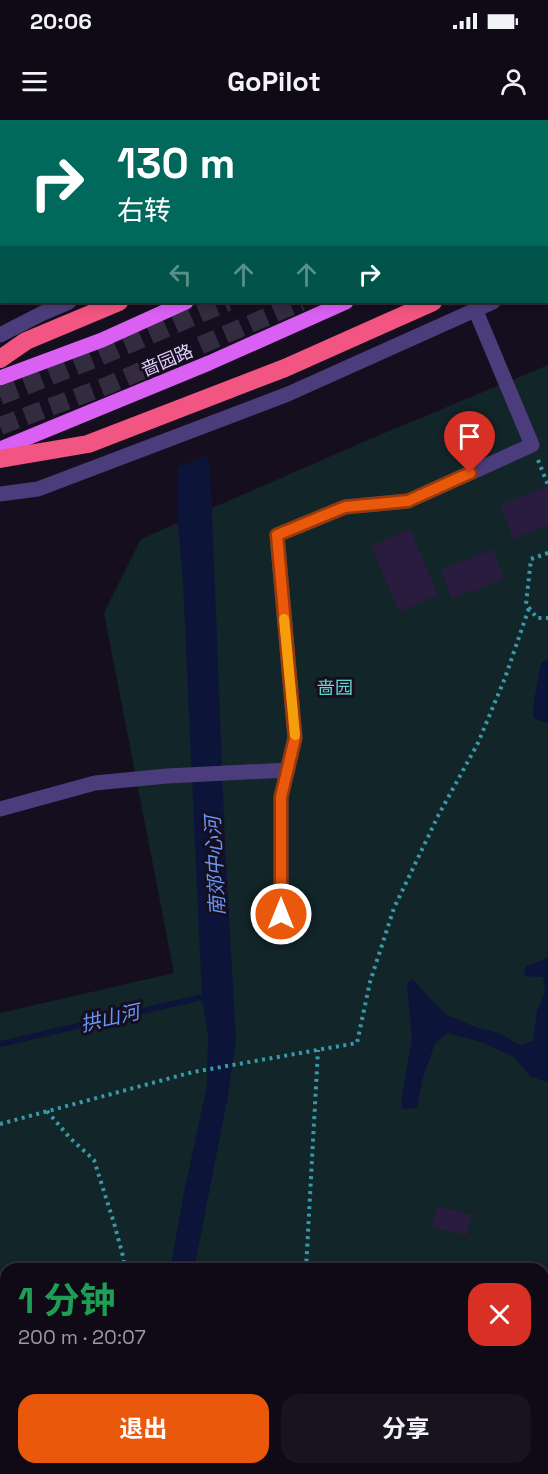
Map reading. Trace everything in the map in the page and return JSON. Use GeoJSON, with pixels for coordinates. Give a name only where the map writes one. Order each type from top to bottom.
{"type":"FeatureCollection","features":[{"type":"Feature","properties":{"kind":"highway"},"geometry":{"type":"LineString","coordinates":[[0,359],[26,341],[117,303]]}},
{"type":"Feature","properties":{"kind":"highway"},"geometry":{"type":"LineString","coordinates":[[0,459],[88,444],[285,368],[431,303]]}},
{"type":"Feature","properties":{"kind":"main road"},"geometry":{"type":"LineString","coordinates":[[0,378],[102,340],[184,303]]}},
{"type":"Feature","properties":{"kind":"main road","name":"啬园路"},"geometry":{"type":"LineString","coordinates":[[0,449],[209,363],[344,303]]}},
{"type":"Feature","properties":{"kind":"street"},"geometry":{"type":"LineString","coordinates":[[0,335],[67,303]]}},
{"type":"Feature","properties":{"kind":"street"},"geometry":{"type":"LineString","coordinates":[[0,494],[38,489],[277,398],[490,303]]}},
{"type":"Feature","properties":{"kind":"street"},"geometry":{"type":"LineString","coordinates":[[281,914],[281,797],[295,738],[277,535],[345,507],[408,501],[532,445],[475,309]]}},
{"type":"Feature","properties":{"kind":"street"},"geometry":{"type":"LineString","coordinates":[[0,808],[95,783],[167,776],[288,770]]}},
{"type":"Feature","properties":{"kind":"path"},"geometry":{"type":"LineString","coordinates":[[532,445],[548,485]]}},
{"type":"Feature","properties":{"kind":"path"},"geometry":{"type":"LineString","coordinates":[[548,553],[531,559],[526,604],[537,618],[548,618]]}},
{"type":"Feature","properties":{"kind":"path"},"geometry":{"type":"LineString","coordinates":[[0,1124],[193,1072],[357,1043],[370,982],[394,908],[438,816],[478,743],[505,678],[529,608]]}},
{"type":"Feature","properties":{"kind":"path"},"geometry":{"type":"LineString","coordinates":[[306,1263],[318,1050]]}},
{"type":"Feature","properties":{"kind":"path"},"geometry":{"type":"LineString","coordinates":[[47,1111],[70,1138],[94,1160],[124,1263]]}},
{"type":"Feature","properties":{"kind":"green space","name":"啬园"},"geometry":{"type":"Polygon","coordinates":[[[548,365],[548,1263],[0,1263],[0,1013],[174,973],[104,613],[141,539],[370,439],[548,365]]]}},
{"type":"Feature","properties":{"kind":"water","name":"南郊中心河"},"geometry":{"type":"Polygon","coordinates":[[[208,455],[236,1039],[228,1096],[195,1263],[171,1263],[207,1085],[208,1035],[202,997],[183,582],[177,513],[178,467],[208,455]]]}},
{"type":"Feature","properties":{"kind":"water"},"geometry":{"type":"Polygon","coordinates":[[[548,658],[548,722],[545,723],[533,718],[533,706],[541,663],[548,658]]]}},
{"type":"Feature","properties":{"kind":"water"},"geometry":{"type":"Polygon","coordinates":[[[548,956],[548,1082],[531,1077],[515,1058],[484,1043],[448,1033],[435,1043],[423,1078],[417,1108],[403,1109],[401,1101],[412,1039],[407,983],[413,979],[447,1015],[475,1027],[499,1033],[520,1045],[533,1041],[537,1011],[545,991],[543,977],[524,976],[526,966],[548,956]]]}},
{"type":"Feature","properties":{"kind":"building"},"geometry":{"type":"Polygon","coordinates":[[[548,486],[548,525],[513,539],[500,505],[548,486]]]}},
{"type":"Feature","properties":{"kind":"building"},"geometry":{"type":"Polygon","coordinates":[[[410,529],[438,595],[399,612],[371,546],[410,529]]]}},
{"type":"Feature","properties":{"kind":"building"},"geometry":{"type":"Polygon","coordinates":[[[493,549],[504,579],[452,599],[441,570],[493,549]]]}},
{"type":"Feature","properties":{"kind":"building"},"geometry":{"type":"Polygon","coordinates":[[[437,1206],[472,1215],[467,1235],[432,1227],[437,1206]]]}},
{"type":"Feature","properties":{"kind":"waterway","name":"拱山河"},"geometry":{"type":"LineString","coordinates":[[0,1044],[207,996]]}},
{"type":"Feature","properties":{"kind":"tunnel"},"geometry":{"type":"LineString","coordinates":[[0,396],[97,358],[226,303]]}},
{"type":"Feature","properties":{"kind":"tunnel"},"geometry":{"type":"LineString","coordinates":[[0,426],[106,386],[299,303]]}},
{"type":"Feature","properties":{"kind":"slow traffic"},"geometry":{"type":"LineString","coordinates":[[284,619],[295,735]]}},
{"type":"Feature","properties":{"kind":"route"},"geometry":{"type":"LineString","coordinates":[[281,914],[281,797],[295,738],[277,535],[345,507],[408,501],[470,473]]}}]}
